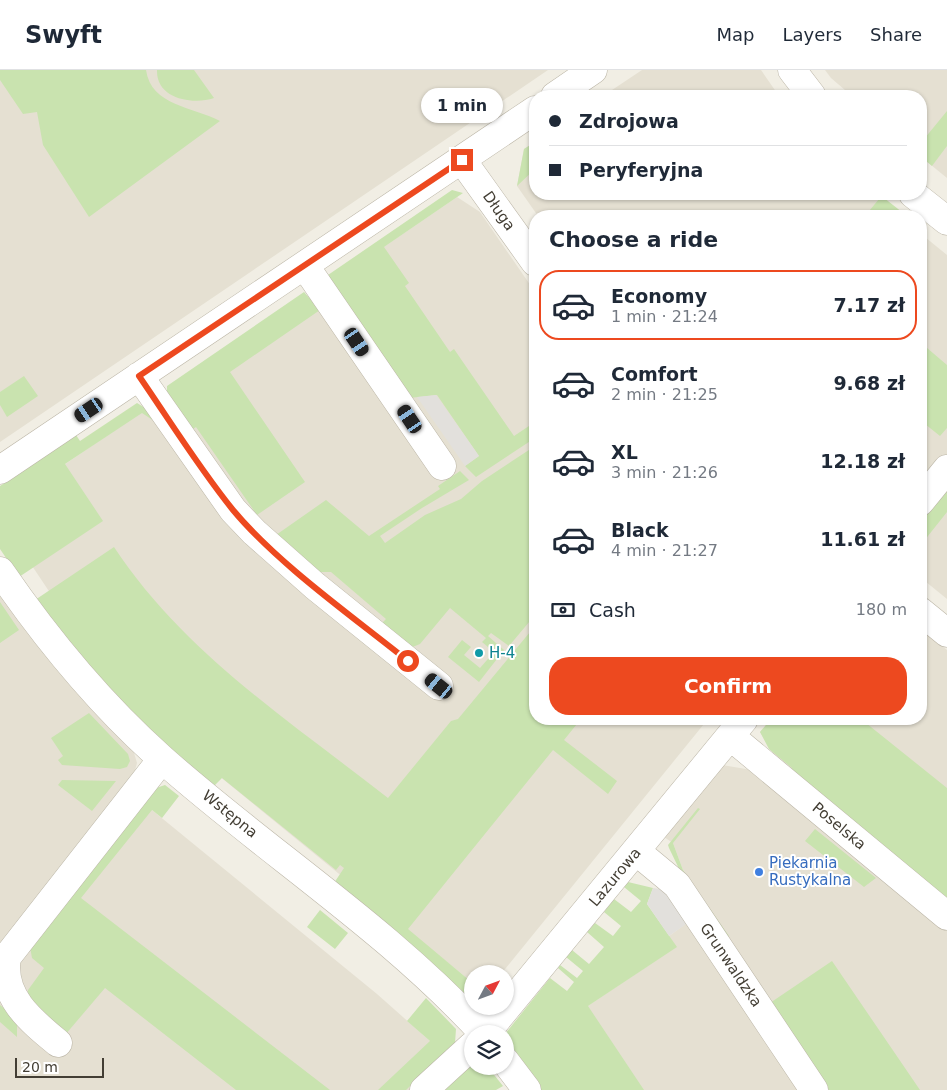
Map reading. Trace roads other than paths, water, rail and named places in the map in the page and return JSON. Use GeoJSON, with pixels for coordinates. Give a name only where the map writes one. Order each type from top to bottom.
{"type":"FeatureCollection","features":[{"type":"Feature","properties":{"kind":"street"},"geometry":{"type":"LineString","coordinates":[[564,90],[593,70]]}},
{"type":"Feature","properties":{"kind":"street"},"geometry":{"type":"LineString","coordinates":[[792,70],[807,90]]}},
{"type":"Feature","properties":{"kind":"street"},"geometry":{"type":"LineString","coordinates":[[0,470],[529,114]]}},
{"type":"Feature","properties":{"kind":"street","name":"Długa"},"geometry":{"type":"LineString","coordinates":[[462,160],[529,254]]}},
{"type":"Feature","properties":{"kind":"street"},"geometry":{"type":"LineString","coordinates":[[921,200],[947,221]]}},
{"type":"Feature","properties":{"kind":"street"},"geometry":{"type":"LineString","coordinates":[[305,266],[442,466]]}},
{"type":"Feature","properties":{"kind":"street"},"geometry":{"type":"LineString","coordinates":[[139,376],[233,510],[254,532],[316,586],[439,686]]}},
{"type":"Feature","properties":{"kind":"street"},"geometry":{"type":"LineString","coordinates":[[927,493],[947,469]]}},
{"type":"Feature","properties":{"kind":"street","name":"Wstępna"},"geometry":{"type":"LineString","coordinates":[[0,571],[45,635],[69,664],[100,698],[162,759],[394,947],[475,1025]]}},
{"type":"Feature","properties":{"kind":"street"},"geometry":{"type":"LineString","coordinates":[[927,617],[947,633]]}},
{"type":"Feature","properties":{"kind":"street","name":"Lazurowa"},"geometry":{"type":"LineString","coordinates":[[491,1025],[737,727]]}},
{"type":"Feature","properties":{"kind":"street","name":"Poselska"},"geometry":{"type":"LineString","coordinates":[[737,727],[947,916]]}},
{"type":"Feature","properties":{"kind":"street"},"geometry":{"type":"LineString","coordinates":[[58,1042],[36,1024],[10,996],[3,977],[7,956],[162,759]]}},
{"type":"Feature","properties":{"kind":"street","name":"Grunwaldzka"},"geometry":{"type":"LineString","coordinates":[[636,851],[677,885],[814,1090]]}},
{"type":"Feature","properties":{"kind":"street"},"geometry":{"type":"LineString","coordinates":[[424,1090],[464,1053]]}},
{"type":"Feature","properties":{"kind":"street"},"geometry":{"type":"LineString","coordinates":[[514,1073],[527,1090]]}},
{"type":"Feature","properties":{"kind":"place","name":"H-4"},"geometry":{"type":"Point","coordinates":[479,653]}},
{"type":"Feature","properties":{"kind":"place","name":"Piekarnia Rustykalna"},"geometry":{"type":"Point","coordinates":[759,872]}}]}
